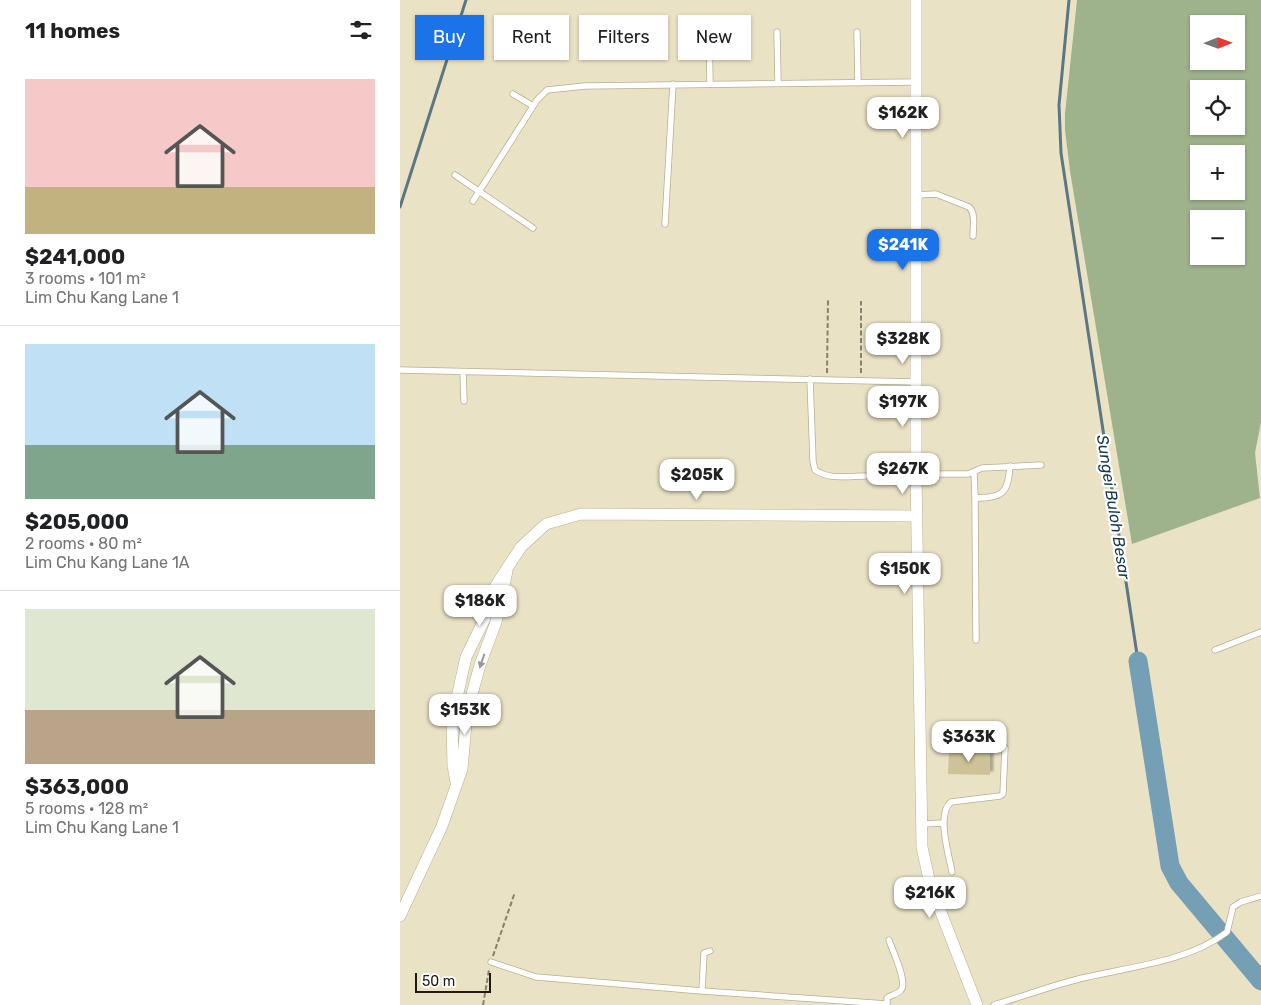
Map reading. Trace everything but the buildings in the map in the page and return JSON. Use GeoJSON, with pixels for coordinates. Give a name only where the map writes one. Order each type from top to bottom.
{"type":"FeatureCollection","features":[{"type":"Feature","properties":{"kind":"street"},"geometry":{"type":"LineString","coordinates":[[916,0],[916,474],[922,847],[930,884],[977,1005]]}},
{"type":"Feature","properties":{"kind":"street"},"geometry":{"type":"LineString","coordinates":[[400,916],[442,826],[456,782],[453,766],[452,720],[466,657],[485,618],[493,590],[508,564],[521,546],[546,524],[581,514],[917,516]]}},
{"type":"Feature","properties":{"kind":"lane"},"geometry":{"type":"LineString","coordinates":[[778,32],[778,83]]}},
{"type":"Feature","properties":{"kind":"lane"},"geometry":{"type":"LineString","coordinates":[[857,32],[858,82]]}},
{"type":"Feature","properties":{"kind":"lane"},"geometry":{"type":"LineString","coordinates":[[710,60],[710,83]]}},
{"type":"Feature","properties":{"kind":"lane"},"geometry":{"type":"LineString","coordinates":[[473,201],[533,106],[547,90],[585,86],[710,83],[916,82]]}},
{"type":"Feature","properties":{"kind":"lane"},"geometry":{"type":"LineString","coordinates":[[665,224],[674,84]]}},
{"type":"Feature","properties":{"kind":"lane"},"geometry":{"type":"LineString","coordinates":[[513,94],[533,106]]}},
{"type":"Feature","properties":{"kind":"lane"},"geometry":{"type":"LineString","coordinates":[[454,175],[533,228]]}},
{"type":"Feature","properties":{"kind":"lane"},"geometry":{"type":"LineString","coordinates":[[916,195],[936,194],[969,206],[973,214],[973,236]]}},
{"type":"Feature","properties":{"kind":"lane"},"geometry":{"type":"LineString","coordinates":[[400,370],[916,382]]}},
{"type":"Feature","properties":{"kind":"lane"},"geometry":{"type":"LineString","coordinates":[[463,372],[464,401]]}},
{"type":"Feature","properties":{"kind":"lane"},"geometry":{"type":"LineString","coordinates":[[810,380],[813,462],[815,470],[824,476],[832,477],[864,476]]}},
{"type":"Feature","properties":{"kind":"lane"},"geometry":{"type":"LineString","coordinates":[[916,474],[968,474],[982,468],[1041,465]]}},
{"type":"Feature","properties":{"kind":"lane"},"geometry":{"type":"LineString","coordinates":[[975,498],[984,498],[1003,492],[1008,486],[1010,466]]}},
{"type":"Feature","properties":{"kind":"lane"},"geometry":{"type":"LineString","coordinates":[[974,472],[976,640]]}},
{"type":"Feature","properties":{"kind":"lane"},"geometry":{"type":"LineString","coordinates":[[1215,650],[1261,632]]}},
{"type":"Feature","properties":{"kind":"lane"},"geometry":{"type":"LineString","coordinates":[[952,872],[943,823],[947,806],[951,802],[1004,794],[1005,748]]}},
{"type":"Feature","properties":{"kind":"lane"},"geometry":{"type":"LineString","coordinates":[[921,824],[943,823]]}},
{"type":"Feature","properties":{"kind":"lane"},"geometry":{"type":"LineString","coordinates":[[994,1005],[1075,980],[1149,964],[1189,952],[1220,938],[1227,932],[1233,907],[1240,902],[1261,896]]}},
{"type":"Feature","properties":{"kind":"lane"},"geometry":{"type":"LineString","coordinates":[[491,962],[536,977],[887,1005],[887,998],[903,987],[902,976],[889,940]]}},
{"type":"Feature","properties":{"kind":"lane"},"geometry":{"type":"LineString","coordinates":[[702,991],[704,953],[710,951]]}},
{"type":"Feature","properties":{"kind":"path"},"geometry":{"type":"LineString","coordinates":[[827,380],[828,300]]}},
{"type":"Feature","properties":{"kind":"path"},"geometry":{"type":"LineString","coordinates":[[860,380],[861,301]]}},
{"type":"Feature","properties":{"kind":"path"},"geometry":{"type":"LineString","coordinates":[[482,1005],[491,962],[515,892]]}},
{"type":"Feature","properties":{"kind":"green space"},"geometry":{"type":"Polygon","coordinates":[[[1077,0],[1261,0],[1261,422],[1255,453],[1260,498],[1132,544],[1070,171],[1065,130],[1077,0]]]}},
{"type":"Feature","properties":{"kind":"waterway"},"geometry":{"type":"LineString","coordinates":[[400,207],[466,0]]}},
{"type":"Feature","properties":{"kind":"waterway","name":"Sungei Buloh Besar"},"geometry":{"type":"LineString","coordinates":[[1069,0],[1059,105],[1061,153],[1138,661]]}},
{"type":"Feature","properties":{"kind":"waterway","name":"Sungei Buloh Besar"},"geometry":{"type":"LineString","coordinates":[[1138,661],[1170,866],[1179,883],[1261,981]]}}]}
